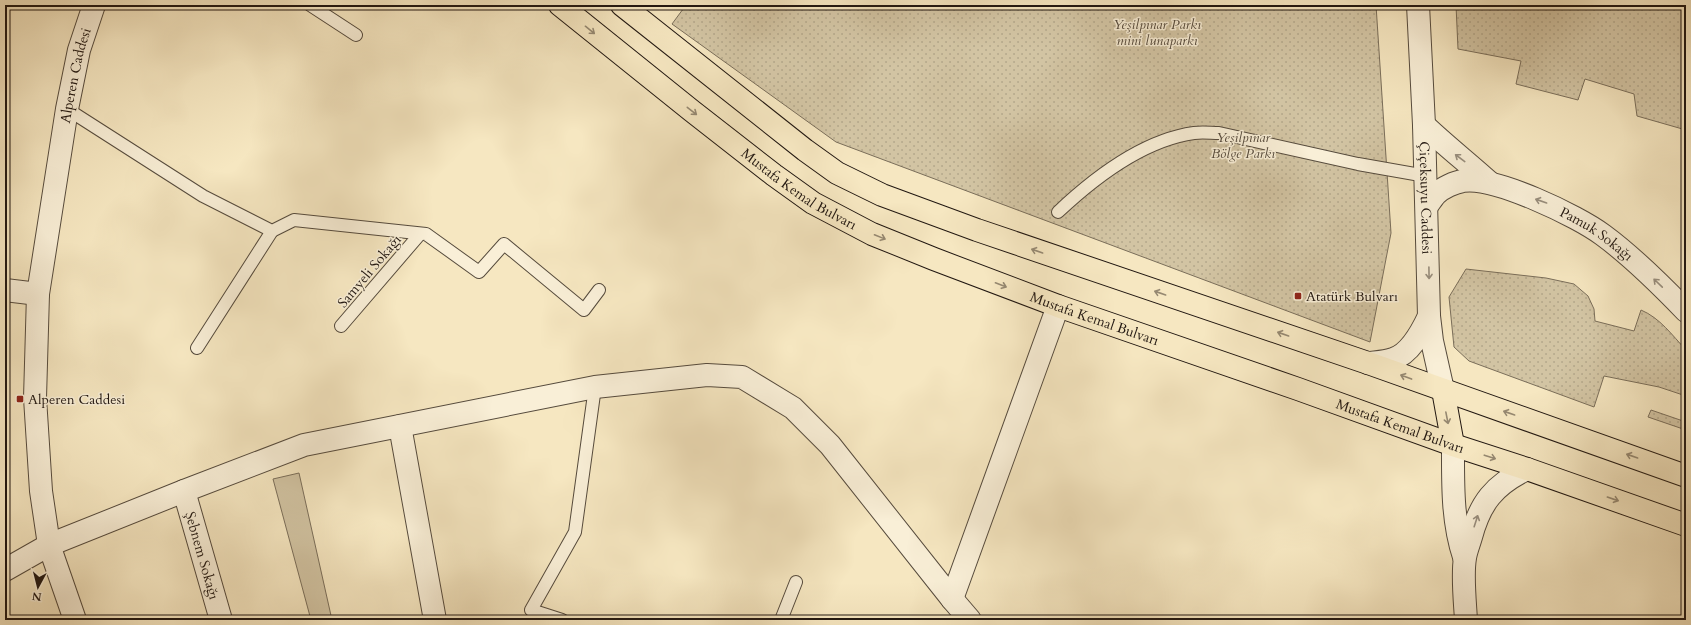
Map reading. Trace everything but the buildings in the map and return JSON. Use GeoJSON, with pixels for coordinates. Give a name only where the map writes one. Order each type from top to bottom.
{"type":"FeatureCollection","features":[{"type":"Feature","properties":{"kind":"main road","name":"Mustafa Kemal Bulvarı"},"geometry":{"type":"LineString","coordinates":[[560,5],[692,112],[813,203],[872,234],[934,260],[1058,306],[1686,525]]}},
{"type":"Feature","properties":{"kind":"main road"},"geometry":{"type":"LineString","coordinates":[[622,5],[805,150],[837,173],[882,195],[984,233],[1368,363],[1680,472]]}},
{"type":"Feature","properties":{"kind":"main road"},"geometry":{"type":"LineString","coordinates":[[1443,390],[1453,445]]}},
{"type":"Feature","properties":{"kind":"street","name":"Alperen Caddesi"},"geometry":{"type":"LineString","coordinates":[[75,620],[50,545],[41,491],[35,398],[38,294],[67,109],[79,50],[94,5]]}},
{"type":"Feature","properties":{"kind":"street","name":"Çiçeksuyu Caddesi"},"geometry":{"type":"LineString","coordinates":[[1418,5],[1426,176],[1429,316],[1432,341],[1443,390]]}},
{"type":"Feature","properties":{"kind":"street","name":"Pamuk Sokağı"},"geometry":{"type":"LineString","coordinates":[[1424,125],[1455,154],[1472,166],[1490,183]]}},
{"type":"Feature","properties":{"kind":"street","name":"Pamuk Sokağı"},"geometry":{"type":"LineString","coordinates":[[1427,206],[1436,194],[1451,185],[1463,181],[1490,183],[1549,204],[1602,233],[1623,250],[1686,310]]}},
{"type":"Feature","properties":{"kind":"street"},"geometry":{"type":"LineString","coordinates":[[5,290],[38,294]]}},
{"type":"Feature","properties":{"kind":"street"},"geometry":{"type":"LineString","coordinates":[[952,599],[1058,306]]}},
{"type":"Feature","properties":{"kind":"street"},"geometry":{"type":"LineString","coordinates":[[1368,363],[1394,359],[1402,354],[1417,337],[1429,316]]}},
{"type":"Feature","properties":{"kind":"street"},"geometry":{"type":"LineString","coordinates":[[5,570],[50,545],[304,445],[595,387],[707,375],[742,377],[793,408],[830,445],[970,620]]}},
{"type":"Feature","properties":{"kind":"street"},"geometry":{"type":"LineString","coordinates":[[400,426],[435,620]]}},
{"type":"Feature","properties":{"kind":"street"},"geometry":{"type":"LineString","coordinates":[[1453,445],[1454,508],[1458,539],[1465,558]]}},
{"type":"Feature","properties":{"kind":"street"},"geometry":{"type":"LineString","coordinates":[[1466,620],[1465,558],[1478,515],[1484,502],[1495,490],[1511,476],[1527,469]]}},
{"type":"Feature","properties":{"kind":"street","name":"Şebnem Sokağı"},"geometry":{"type":"LineString","coordinates":[[184,491],[221,620]]}},
{"type":"Feature","properties":{"kind":"lane"},"geometry":{"type":"LineString","coordinates":[[310,5],[356,34]]}},
{"type":"Feature","properties":{"kind":"lane"},"geometry":{"type":"LineString","coordinates":[[67,109],[203,196],[272,231]]}},
{"type":"Feature","properties":{"kind":"lane"},"geometry":{"type":"LineString","coordinates":[[1058,212],[1078,192],[1122,162],[1162,140],[1195,133],[1219,133],[1358,164],[1426,176]]}},
{"type":"Feature","properties":{"kind":"lane"},"geometry":{"type":"LineString","coordinates":[[197,348],[272,231],[294,220],[426,234],[479,272],[504,244],[584,310],[599,290]]}},
{"type":"Feature","properties":{"kind":"lane","name":"Samyeli Sokağı"},"geometry":{"type":"LineString","coordinates":[[342,326],[420,234]]}},
{"type":"Feature","properties":{"kind":"lane"},"geometry":{"type":"LineString","coordinates":[[562,620],[529,615],[575,532],[595,387]]}},
{"type":"Feature","properties":{"kind":"lane"},"geometry":{"type":"LineString","coordinates":[[781,620],[796,582]]}},
{"type":"Feature","properties":{"kind":"green space","name":"Yeşilpınar Bölge Parkı"},"geometry":{"type":"Polygon","coordinates":[[[686,5],[1376,5],[1391,233],[1370,342],[836,142],[672,24],[686,5]]]}},
{"type":"Feature","properties":{"kind":"green space"},"geometry":{"type":"Polygon","coordinates":[[[1456,5],[1686,5],[1686,130],[1637,116],[1634,94],[1585,79],[1578,100],[1516,84],[1521,61],[1458,49],[1456,5]]]}},
{"type":"Feature","properties":{"kind":"green space"},"geometry":{"type":"Polygon","coordinates":[[[1466,269],[1546,278],[1574,284],[1588,296],[1594,309],[1595,321],[1634,331],[1641,310],[1648,313],[1665,327],[1686,350],[1686,396],[1659,387],[1604,376],[1594,407],[1469,361],[1454,347],[1449,297],[1466,269]]]}},
{"type":"Feature","properties":{"kind":"green space"},"geometry":{"type":"Polygon","coordinates":[[[1651,410],[1686,422],[1686,430],[1648,417],[1651,410]]]}},
{"type":"Feature","properties":{"kind":"green space"},"geometry":{"type":"Polygon","coordinates":[[[299,473],[332,620],[311,620],[273,479],[299,473]]]}},
{"type":"Feature","properties":{"kind":"place","name":"Atatürk Bulvarı"},"geometry":{"type":"Point","coordinates":[1298,296]}},
{"type":"Feature","properties":{"kind":"place","name":"Alperen Caddesi"},"geometry":{"type":"Point","coordinates":[20,399]}},
{"type":"Feature","properties":{"kind":"park label","name":"Yeşilpınar Parkı mini lunaparkı"},"geometry":{"type":"Point","coordinates":[1157,32]}}]}
